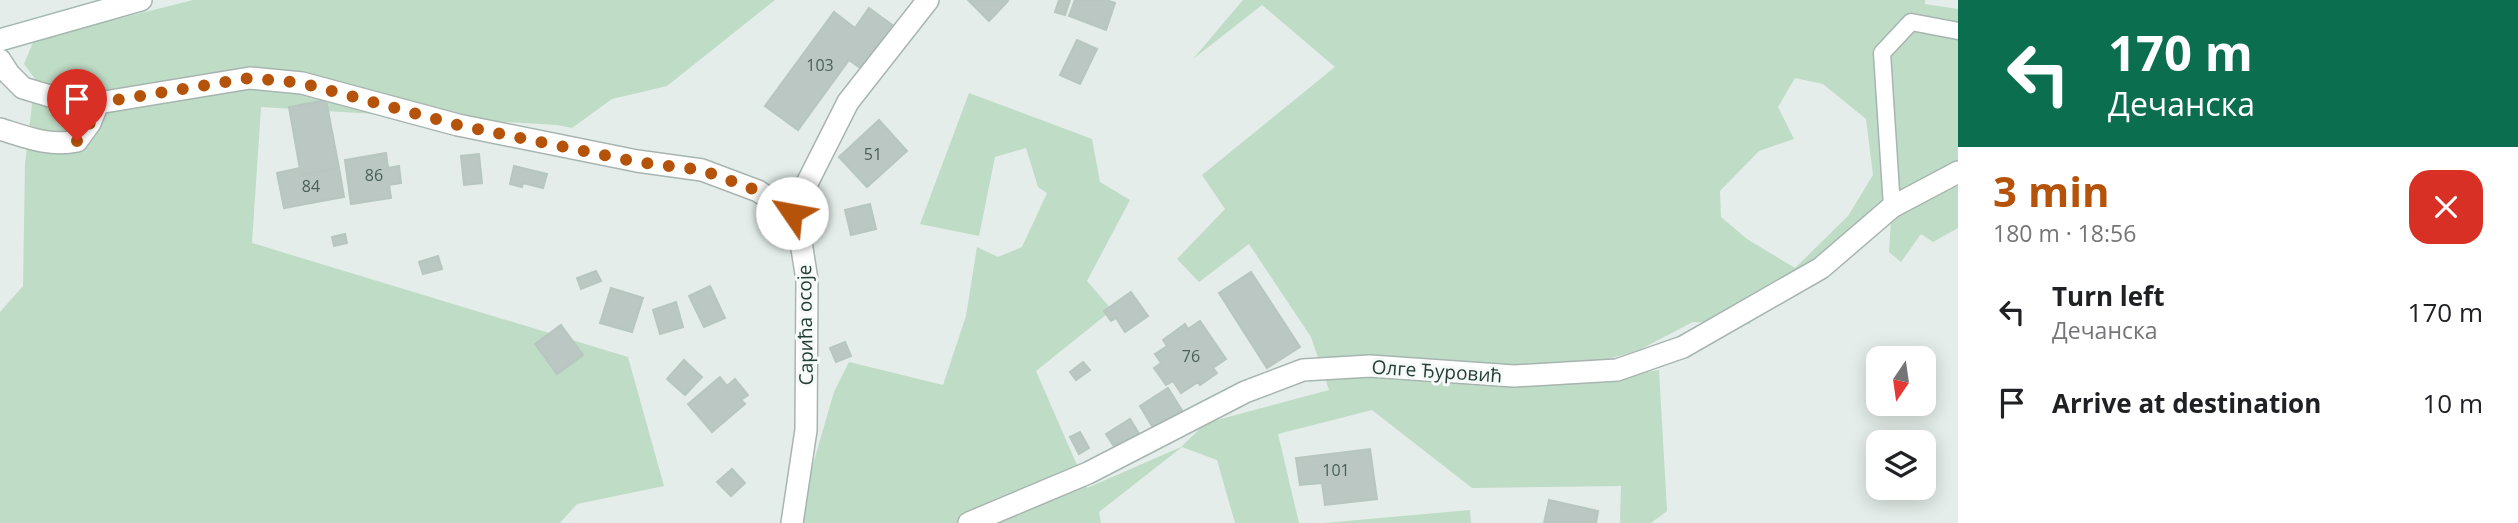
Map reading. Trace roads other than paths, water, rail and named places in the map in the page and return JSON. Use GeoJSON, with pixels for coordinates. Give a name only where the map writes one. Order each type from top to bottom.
{"type":"FeatureCollection","features":[{"type":"Feature","properties":{"kind":"street"},"geometry":{"type":"LineString","coordinates":[[0,40],[141,0]]}},
{"type":"Feature","properties":{"kind":"street"},"geometry":{"type":"LineString","coordinates":[[0,60],[23,88],[60,99],[98,103],[250,78],[302,83],[458,125],[637,162],[702,170],[758,191],[792,213],[848,102],[928,0]]}},
{"type":"Feature","properties":{"kind":"street"},"geometry":{"type":"LineString","coordinates":[[0,129],[46,143],[77,141],[90,123],[98,103]]}},
{"type":"Feature","properties":{"kind":"street","name":"Олге Ђуровић"},"geometry":{"type":"LineString","coordinates":[[969,523],[1088,472],[1245,392],[1303,370],[1370,366],[1514,376],[1617,370],[1639,363],[1683,347],[1821,268],[1892,207],[1958,172]]}},
{"type":"Feature","properties":{"kind":"street","name":"Сарића осоје"},"geometry":{"type":"LineString","coordinates":[[792,213],[801,242],[807,280],[806,430],[796,521]]}},
{"type":"Feature","properties":{"kind":"lane"},"geometry":{"type":"LineString","coordinates":[[1892,207],[1882,54],[1911,22],[1958,31]]}}]}
